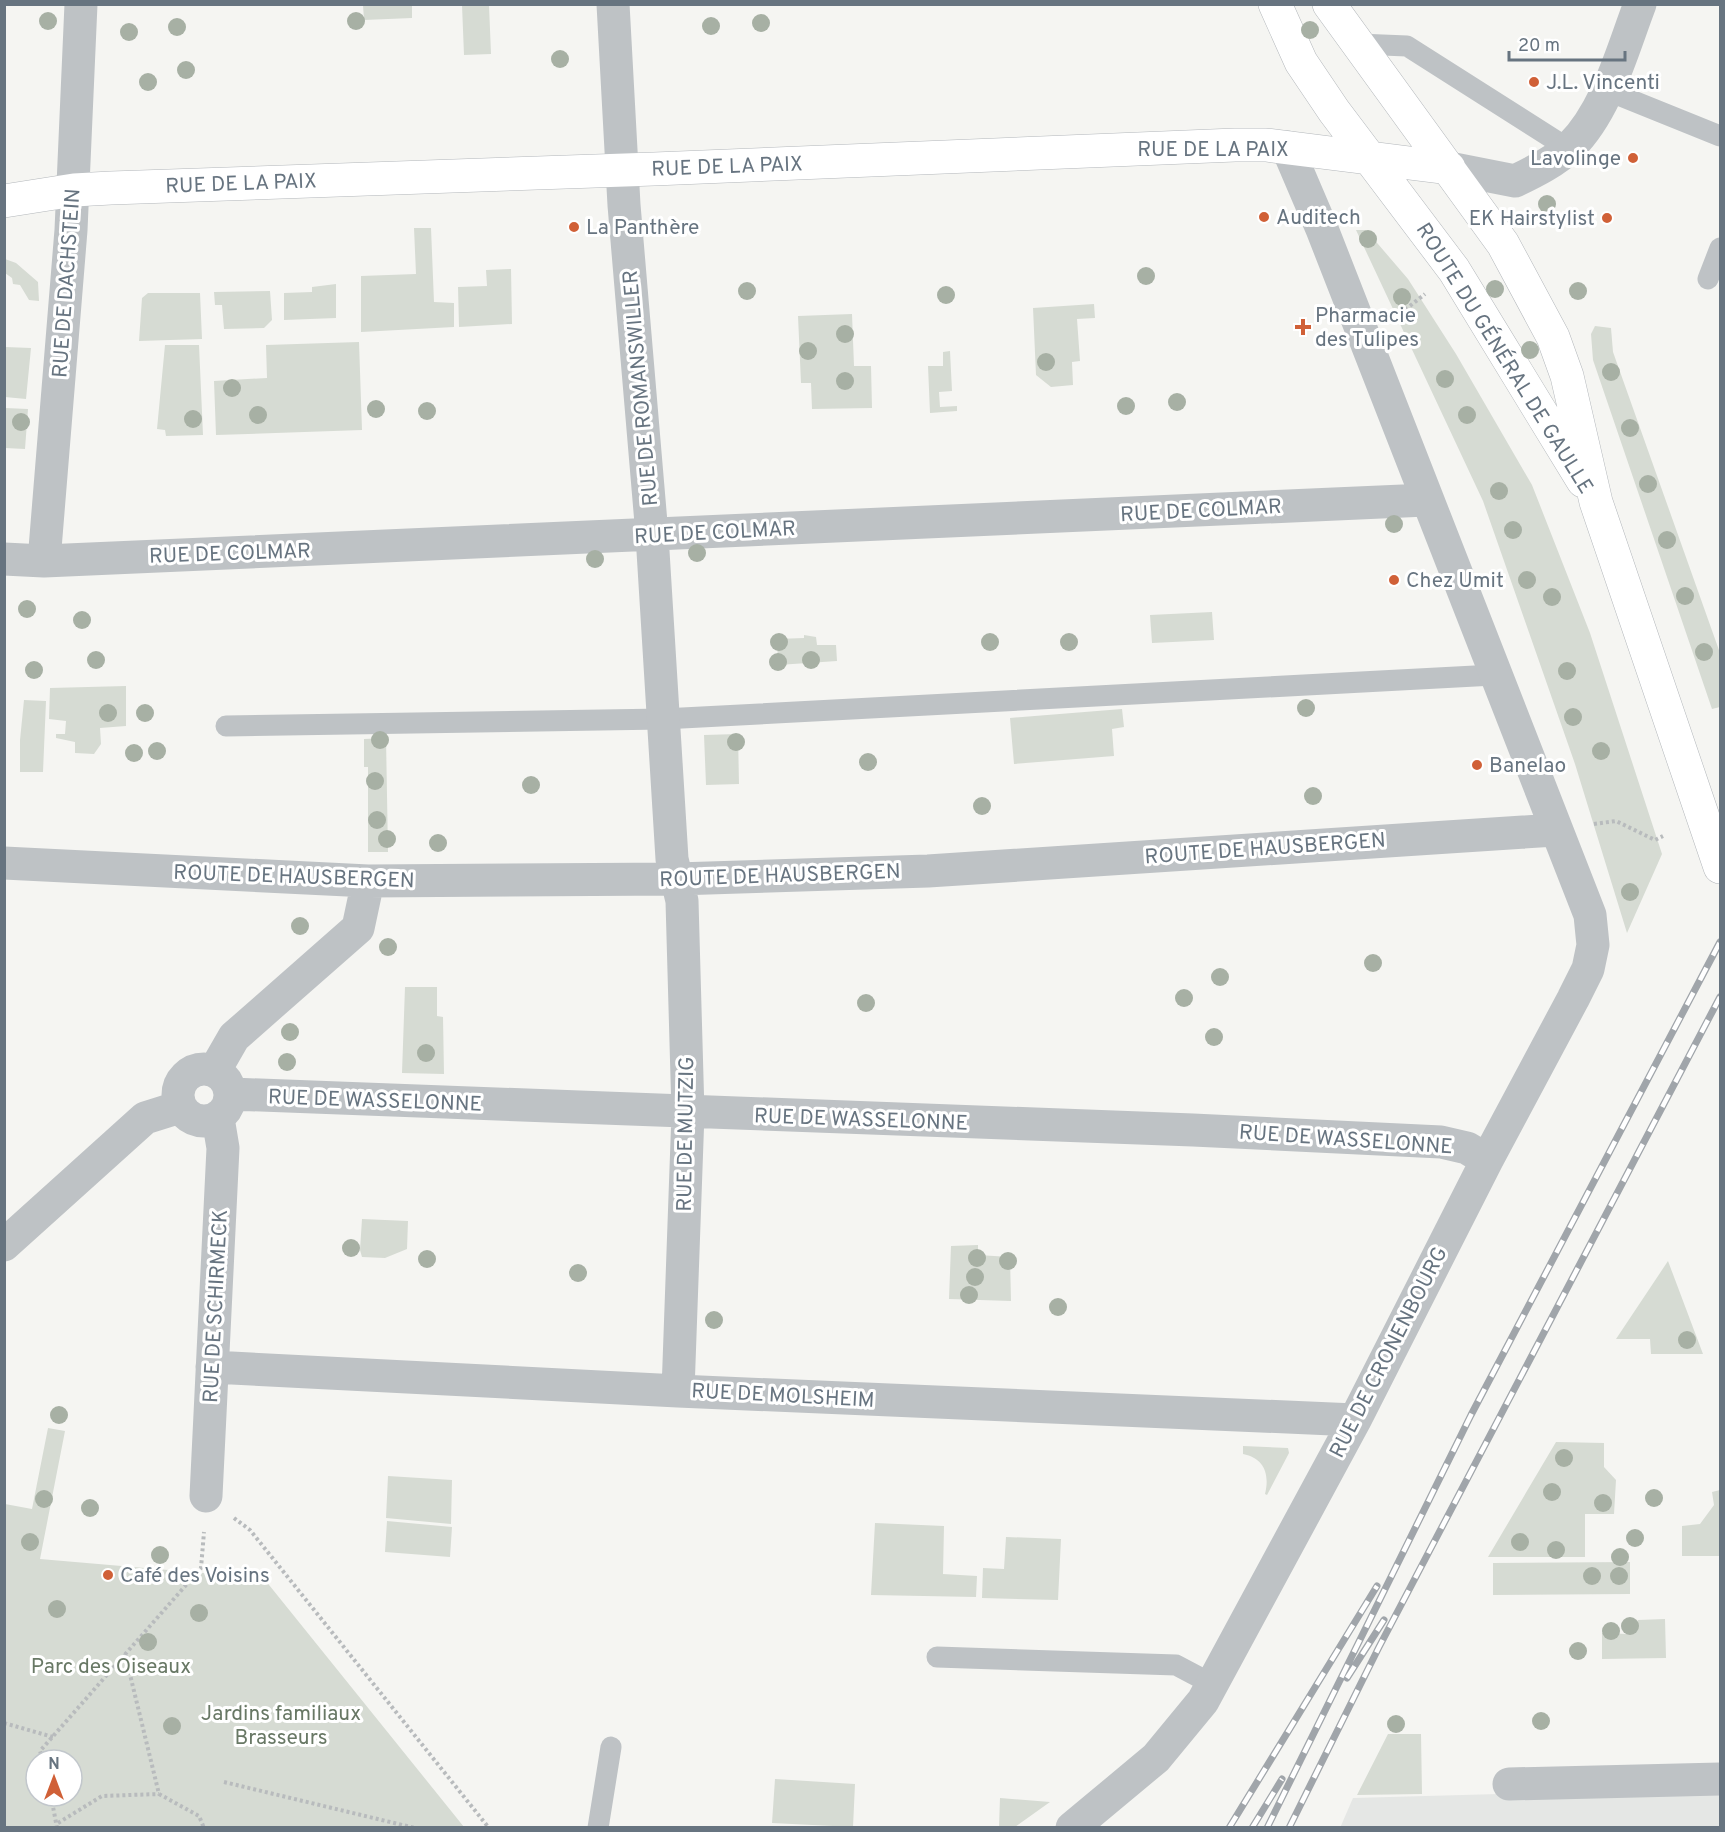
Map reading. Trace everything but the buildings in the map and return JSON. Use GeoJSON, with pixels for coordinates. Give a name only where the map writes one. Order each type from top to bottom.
{"type":"FeatureCollection","features":[{"type":"Feature","properties":{"kind":"main road","name":"ROUTE DU GÉNÉRAL DE GAULLE"},"geometry":{"type":"LineString","coordinates":[[1275,4],[1301,62],[1369,158],[1454,270],[1596,502]]}},
{"type":"Feature","properties":{"kind":"main road","name":"ROUTE DU GÉNÉRAL DE GAULLE"},"geometry":{"type":"LineString","coordinates":[[1329,4],[1503,244],[1553,337],[1569,386],[1596,502],[1720,867]]}},
{"type":"Feature","properties":{"kind":"main road","name":"RUE DE LA PAIX"},"geometry":{"type":"LineString","coordinates":[[4,201],[74,190],[1235,145],[1287,147],[1449,168]]}},
{"type":"Feature","properties":{"kind":"street","name":"RUE DE DACHSTEIN"},"geometry":{"type":"LineString","coordinates":[[45,561],[74,190],[81,4]]}},
{"type":"Feature","properties":{"kind":"street","name":"RUE DE ROMANSWILLER"},"geometry":{"type":"LineString","coordinates":[[613,4],[622,170],[652,535],[672,859],[677,879]]}},
{"type":"Feature","properties":{"kind":"street"},"geometry":{"type":"LineString","coordinates":[[1449,168],[1515,181],[1569,148],[1586,127],[1606,90],[1640,4]]}},
{"type":"Feature","properties":{"kind":"street"},"geometry":{"type":"LineString","coordinates":[[1287,147],[1322,229],[1555,830]]}},
{"type":"Feature","properties":{"kind":"street","name":"RUE DE COLMAR"},"geometry":{"type":"LineString","coordinates":[[4,559],[45,561],[1426,500]]}},
{"type":"Feature","properties":{"kind":"street","name":"ROUTE DE HAUSBERGEN"},"geometry":{"type":"LineString","coordinates":[[4,863],[368,881],[677,879],[928,871],[1555,830]]}},
{"type":"Feature","properties":{"kind":"street","name":"RUE DE CRONENBOURG"},"geometry":{"type":"LineString","coordinates":[[1072,1827],[1156,1758],[1186,1724],[1212,1684],[1355,1420],[1487,1160],[1588,969],[1593,945],[1590,915],[1555,830]]}},
{"type":"Feature","properties":{"kind":"street","name":"RUE DE MUTZIG"},"geometry":{"type":"LineString","coordinates":[[677,879],[682,900],[688,1113],[678,1391]]}},
{"type":"Feature","properties":{"kind":"street"},"geometry":{"type":"LineString","coordinates":[[221,1094],[199,1069],[186,1075],[180,1084],[180,1107],[190,1117],[204,1122],[221,1094],[234,1037],[358,928],[368,881]]}},
{"type":"Feature","properties":{"kind":"street","name":"RUE DE WASSELONNE"},"geometry":{"type":"LineString","coordinates":[[221,1094],[1193,1130],[1441,1142],[1467,1148],[1487,1160]]}},
{"type":"Feature","properties":{"kind":"street","name":"RUE DE SCHIRMECK"},"geometry":{"type":"LineString","coordinates":[[206,1496],[223,1148],[221,1094]]}},
{"type":"Feature","properties":{"kind":"street"},"geometry":{"type":"LineString","coordinates":[[4,1245],[145,1118],[180,1107]]}},
{"type":"Feature","properties":{"kind":"street","name":"RUE DE MOLSHEIM"},"geometry":{"type":"LineString","coordinates":[[212,1367],[678,1391],[1355,1420]]}},
{"type":"Feature","properties":{"kind":"street"},"geometry":{"type":"LineString","coordinates":[[1509,1784],[1720,1779]]}},
{"type":"Feature","properties":{"kind":"lane"},"geometry":{"type":"LineString","coordinates":[[1358,44],[1407,46],[1569,148]]}},
{"type":"Feature","properties":{"kind":"lane"},"geometry":{"type":"LineString","coordinates":[[1606,90],[1720,136]]}},
{"type":"Feature","properties":{"kind":"lane"},"geometry":{"type":"LineString","coordinates":[[1708,279],[1720,248]]}},
{"type":"Feature","properties":{"kind":"lane"},"geometry":{"type":"LineString","coordinates":[[226,726],[663,719],[1494,675]]}},
{"type":"Feature","properties":{"kind":"lane"},"geometry":{"type":"LineString","coordinates":[[937,1657],[1176,1665],[1212,1684]]}},
{"type":"Feature","properties":{"kind":"lane"},"geometry":{"type":"LineString","coordinates":[[598,1827],[611,1747]]}},
{"type":"Feature","properties":{"kind":"path"},"geometry":{"type":"LineString","coordinates":[[1555,830],[1616,821],[1655,840],[1663,836]]}},
{"type":"Feature","properties":{"kind":"path"},"geometry":{"type":"LineString","coordinates":[[43,1748],[201,1568],[206,1496]]}},
{"type":"Feature","properties":{"kind":"path"},"geometry":{"type":"LineString","coordinates":[[206,1496],[250,1530],[489,1827]]}},
{"type":"Feature","properties":{"kind":"path"},"geometry":{"type":"LineString","coordinates":[[125,1654],[159,1794]]}},
{"type":"Feature","properties":{"kind":"path"},"geometry":{"type":"LineString","coordinates":[[4,1723],[53,1737]]}},
{"type":"Feature","properties":{"kind":"path"},"geometry":{"type":"LineString","coordinates":[[224,1782],[415,1827]]}},
{"type":"Feature","properties":{"kind":"path"},"geometry":{"type":"LineString","coordinates":[[53,1808],[57,1825],[102,1796],[159,1794],[199,1816],[204,1827]]}},
{"type":"Feature","properties":{"kind":"shaded area"},"geometry":{"type":"Polygon","coordinates":[[[1720,1788],[1720,1827],[1340,1828],[1353,1798],[1720,1788]]]}},
{"type":"Feature","properties":{"kind":"green space"},"geometry":{"type":"Polygon","coordinates":[[[363,5],[412,5],[412,18],[364,20],[363,5]]]}},
{"type":"Feature","properties":{"kind":"green space"},"geometry":{"type":"Polygon","coordinates":[[[462,5],[489,5],[491,54],[464,55],[462,5]]]}},
{"type":"Feature","properties":{"kind":"green space"},"geometry":{"type":"Polygon","coordinates":[[[414,228],[431,228],[434,302],[454,303],[454,327],[361,332],[361,276],[416,274],[414,228]]]}},
{"type":"Feature","properties":{"kind":"green space"},"geometry":{"type":"Polygon","coordinates":[[[1356,230],[1366,230],[1408,279],[1456,354],[1532,485],[1590,633],[1662,854],[1627,933],[1575,764],[1483,501],[1356,230]]]}},
{"type":"Feature","properties":{"kind":"green space"},"geometry":{"type":"Polygon","coordinates":[[[5,259],[16,263],[38,282],[39,301],[29,300],[20,285],[13,284],[12,278],[5,273],[5,259]]]}},
{"type":"Feature","properties":{"kind":"green space"},"geometry":{"type":"Polygon","coordinates":[[[511,269],[512,324],[459,327],[458,287],[487,286],[486,270],[511,269]]]}},
{"type":"Feature","properties":{"kind":"green space"},"geometry":{"type":"Polygon","coordinates":[[[336,284],[336,318],[284,320],[284,293],[312,292],[312,287],[336,284]]]}},
{"type":"Feature","properties":{"kind":"green space"},"geometry":{"type":"Polygon","coordinates":[[[270,291],[272,320],[264,328],[224,329],[222,305],[215,305],[214,292],[270,291]]]}},
{"type":"Feature","properties":{"kind":"green space"},"geometry":{"type":"Polygon","coordinates":[[[148,293],[200,293],[202,339],[139,341],[142,298],[148,293]]]}},
{"type":"Feature","properties":{"kind":"green space"},"geometry":{"type":"Polygon","coordinates":[[[1094,304],[1095,318],[1077,319],[1080,361],[1072,362],[1073,385],[1051,387],[1036,375],[1033,308],[1094,304]]]}},
{"type":"Feature","properties":{"kind":"green space"},"geometry":{"type":"Polygon","coordinates":[[[852,314],[854,366],[871,366],[872,408],[812,409],[811,383],[801,383],[798,316],[852,314]]]}},
{"type":"Feature","properties":{"kind":"green space"},"geometry":{"type":"Polygon","coordinates":[[[1595,326],[1611,328],[1613,352],[1720,653],[1720,707],[1712,709],[1593,360],[1591,334],[1595,326]]]}},
{"type":"Feature","properties":{"kind":"green space"},"geometry":{"type":"Polygon","coordinates":[[[359,342],[362,430],[216,435],[214,381],[267,378],[266,345],[359,342]]]}},
{"type":"Feature","properties":{"kind":"green space"},"geometry":{"type":"Polygon","coordinates":[[[165,345],[199,345],[203,435],[166,436],[165,430],[157,429],[165,345]]]}},
{"type":"Feature","properties":{"kind":"green space"},"geometry":{"type":"Polygon","coordinates":[[[5,347],[31,348],[26,399],[5,397],[5,347]]]}},
{"type":"Feature","properties":{"kind":"green space"},"geometry":{"type":"Polygon","coordinates":[[[950,351],[952,391],[939,392],[940,407],[957,406],[957,411],[930,413],[928,366],[943,366],[943,352],[950,351]]]}},
{"type":"Feature","properties":{"kind":"green space"},"geometry":{"type":"Polygon","coordinates":[[[5,408],[28,409],[25,449],[5,448],[5,408]]]}},
{"type":"Feature","properties":{"kind":"green space"},"geometry":{"type":"Polygon","coordinates":[[[1212,612],[1214,640],[1152,643],[1150,615],[1212,612]]]}},
{"type":"Feature","properties":{"kind":"green space"},"geometry":{"type":"Polygon","coordinates":[[[804,635],[816,637],[817,645],[836,645],[837,661],[778,665],[777,639],[804,638],[804,635]]]}},
{"type":"Feature","properties":{"kind":"green space"},"geometry":{"type":"Polygon","coordinates":[[[126,686],[126,726],[100,728],[101,744],[94,754],[75,753],[75,742],[56,738],[56,734],[65,734],[66,721],[49,719],[50,688],[126,686]]]}},
{"type":"Feature","properties":{"kind":"green space"},"geometry":{"type":"Polygon","coordinates":[[[24,700],[46,701],[43,772],[20,772],[24,700]]]}},
{"type":"Feature","properties":{"kind":"green space"},"geometry":{"type":"Polygon","coordinates":[[[1122,709],[1124,727],[1112,729],[1114,756],[1014,764],[1010,718],[1122,709]]]}},
{"type":"Feature","properties":{"kind":"green space"},"geometry":{"type":"Polygon","coordinates":[[[738,734],[739,784],[706,785],[704,735],[738,734]]]}},
{"type":"Feature","properties":{"kind":"green space"},"geometry":{"type":"Polygon","coordinates":[[[386,738],[388,852],[368,852],[368,767],[364,767],[364,739],[386,738]]]}},
{"type":"Feature","properties":{"kind":"green space"},"geometry":{"type":"Polygon","coordinates":[[[405,987],[437,987],[437,1016],[443,1017],[444,1074],[402,1073],[405,987]]]}},
{"type":"Feature","properties":{"kind":"green space"},"geometry":{"type":"Polygon","coordinates":[[[362,1219],[408,1221],[407,1249],[385,1258],[362,1257],[360,1250],[362,1219]]]}},
{"type":"Feature","properties":{"kind":"green space"},"geometry":{"type":"Polygon","coordinates":[[[978,1245],[978,1255],[1010,1257],[1011,1301],[949,1299],[951,1246],[978,1245]]]}},
{"type":"Feature","properties":{"kind":"green space"},"geometry":{"type":"Polygon","coordinates":[[[1668,1261],[1703,1354],[1651,1354],[1650,1339],[1616,1339],[1668,1261]]]}},
{"type":"Feature","properties":{"kind":"green space"},"geometry":{"type":"Polygon","coordinates":[[[48,1428],[65,1431],[40,1559],[238,1576],[257,1570],[464,1827],[5,1827],[5,1504],[32,1509],[48,1428]]]}},
{"type":"Feature","properties":{"kind":"green space"},"geometry":{"type":"Polygon","coordinates":[[[1556,1442],[1604,1443],[1604,1467],[1616,1480],[1614,1514],[1585,1514],[1585,1557],[1488,1557],[1556,1442]]]}},
{"type":"Feature","properties":{"kind":"green space"},"geometry":{"type":"Polygon","coordinates":[[[1243,1446],[1288,1448],[1289,1453],[1267,1495],[1265,1494],[1267,1480],[1264,1468],[1256,1459],[1243,1454],[1243,1446]]]}},
{"type":"Feature","properties":{"kind":"green space"},"geometry":{"type":"Polygon","coordinates":[[[388,1476],[452,1480],[451,1524],[386,1518],[388,1476]]]}},
{"type":"Feature","properties":{"kind":"green space"},"geometry":{"type":"Polygon","coordinates":[[[1720,1490],[1720,1556],[1682,1556],[1682,1526],[1700,1524],[1714,1505],[1712,1492],[1720,1490]]]}},
{"type":"Feature","properties":{"kind":"green space"},"geometry":{"type":"Polygon","coordinates":[[[387,1521],[452,1527],[450,1557],[385,1552],[387,1521]]]}},
{"type":"Feature","properties":{"kind":"green space"},"geometry":{"type":"Polygon","coordinates":[[[875,1523],[944,1526],[943,1574],[977,1576],[976,1597],[871,1595],[875,1523]]]}},
{"type":"Feature","properties":{"kind":"green space"},"geometry":{"type":"Polygon","coordinates":[[[1006,1537],[1061,1539],[1058,1600],[982,1598],[983,1568],[1004,1569],[1006,1537]]]}},
{"type":"Feature","properties":{"kind":"green space"},"geometry":{"type":"Polygon","coordinates":[[[1630,1562],[1630,1594],[1493,1595],[1493,1563],[1630,1562]]]}},
{"type":"Feature","properties":{"kind":"green space"},"geometry":{"type":"Polygon","coordinates":[[[1665,1619],[1666,1658],[1602,1659],[1602,1633],[1627,1634],[1638,1620],[1665,1619]]]}},
{"type":"Feature","properties":{"kind":"green space"},"geometry":{"type":"Polygon","coordinates":[[[1388,1734],[1421,1734],[1422,1794],[1357,1795],[1388,1734]]]}},
{"type":"Feature","properties":{"kind":"green space"},"geometry":{"type":"Polygon","coordinates":[[[775,1779],[855,1784],[853,1827],[772,1823],[775,1779]]]}},
{"type":"Feature","properties":{"kind":"green space"},"geometry":{"type":"Polygon","coordinates":[[[1000,1798],[1050,1802],[1015,1827],[999,1827],[1000,1798]]]}},
{"type":"Feature","properties":{"kind":"railway"},"geometry":{"type":"LineString","coordinates":[[1267,1828],[1471,1415],[1720,942]]}},
{"type":"Feature","properties":{"kind":"railway"},"geometry":{"type":"LineString","coordinates":[[1289,1828],[1379,1647],[1720,997]]}},
{"type":"Feature","properties":{"kind":"railway"},"geometry":{"type":"LineString","coordinates":[[1229,1828],[1377,1586]]}},
{"type":"Feature","properties":{"kind":"railway"},"geometry":{"type":"LineString","coordinates":[[1347,1678],[1384,1620]]}},
{"type":"Feature","properties":{"kind":"railway"},"geometry":{"type":"LineString","coordinates":[[1252,1828],[1282,1779]]}},
{"type":"Feature","properties":{"kind":"place","name":"J.L. Vincenti"},"geometry":{"type":"Point","coordinates":[1534,82]}},
{"type":"Feature","properties":{"kind":"place","name":"Lavolinge"},"geometry":{"type":"Point","coordinates":[1633,158]}},
{"type":"Feature","properties":{"kind":"place","name":"Auditech"},"geometry":{"type":"Point","coordinates":[1264,217]}},
{"type":"Feature","properties":{"kind":"place","name":"EK Hairstylist"},"geometry":{"type":"Point","coordinates":[1607,218]}},
{"type":"Feature","properties":{"kind":"place","name":"La Panthère"},"geometry":{"type":"Point","coordinates":[574,227]}},
{"type":"Feature","properties":{"kind":"place","name":"Pharmacie des Tulipes"},"geometry":{"type":"Point","coordinates":[1303,327]}},
{"type":"Feature","properties":{"kind":"place","name":"Chez Umit"},"geometry":{"type":"Point","coordinates":[1394,580]}},
{"type":"Feature","properties":{"kind":"place","name":"Banelao"},"geometry":{"type":"Point","coordinates":[1477,765]}},
{"type":"Feature","properties":{"kind":"place","name":"Café des Voisins"},"geometry":{"type":"Point","coordinates":[108,1575]}},
{"type":"Feature","properties":{"kind":"park label","name":"Parc des Oiseaux"},"geometry":{"type":"Point","coordinates":[111,1666]}},
{"type":"Feature","properties":{"kind":"park label","name":"Jardins familiaux Brasseurs"},"geometry":{"type":"Point","coordinates":[281,1725]}}]}
